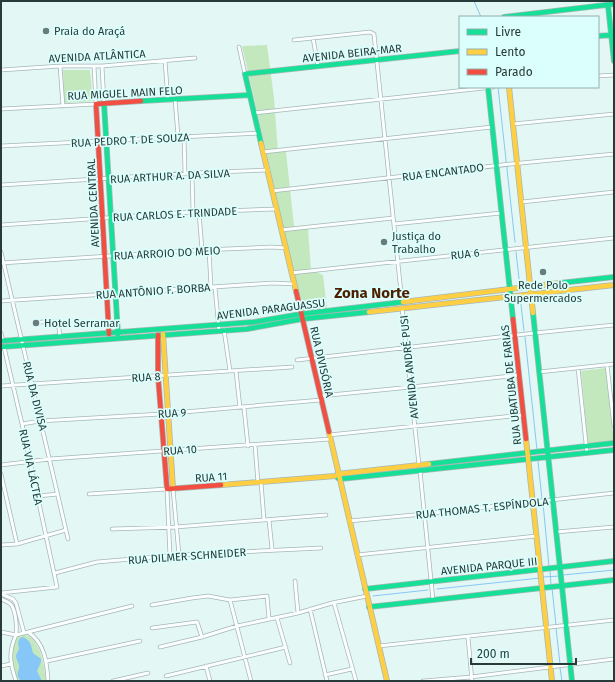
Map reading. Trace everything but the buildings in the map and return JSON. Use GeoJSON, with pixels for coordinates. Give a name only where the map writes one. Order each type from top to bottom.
{"type":"FeatureCollection","features":[{"type":"Feature","properties":{"kind":"street"},"geometry":{"type":"LineString","coordinates":[[513,16],[614,4]]}},
{"type":"Feature","properties":{"kind":"street"},"geometry":{"type":"LineString","coordinates":[[608,5],[613,34],[614,61]]}},
{"type":"Feature","properties":{"kind":"street","name":"AVENIDA ANDRÉ PUSI"},"geometry":{"type":"LineString","coordinates":[[313,38],[370,32],[374,34],[433,600]]}},
{"type":"Feature","properties":{"kind":"street"},"geometry":{"type":"LineString","coordinates":[[599,36],[613,34]]}},
{"type":"Feature","properties":{"kind":"street"},"geometry":{"type":"LineString","coordinates":[[294,40],[313,38],[318,66]]}},
{"type":"Feature","properties":{"kind":"street","name":"RUA DIVISÓRIA"},"geometry":{"type":"LineString","coordinates":[[239,47],[387,681]]}},
{"type":"Feature","properties":{"kind":"street","name":"AVENIDA BEIRA-MAR"},"geometry":{"type":"LineString","coordinates":[[245,74],[459,51]]}},
{"type":"Feature","properties":{"kind":"street","name":"AVENIDA ATLÂNTICA"},"geometry":{"type":"LineString","coordinates":[[1,70],[60,66],[102,66],[195,58]]}},
{"type":"Feature","properties":{"kind":"street"},"geometry":{"type":"LineString","coordinates":[[165,61],[168,100]]}},
{"type":"Feature","properties":{"kind":"street"},"geometry":{"type":"LineString","coordinates":[[60,66],[62,106]]}},
{"type":"Feature","properties":{"kind":"street","name":"AVENIDA CENTRAL"},"geometry":{"type":"LineString","coordinates":[[94,66],[109,340]]}},
{"type":"Feature","properties":{"kind":"street","name":"AVENIDA CENTRAL"},"geometry":{"type":"LineString","coordinates":[[102,66],[118,339]]}},
{"type":"Feature","properties":{"kind":"street"},"geometry":{"type":"LineString","coordinates":[[599,76],[614,75]]}},
{"type":"Feature","properties":{"kind":"street"},"geometry":{"type":"LineString","coordinates":[[254,114],[480,88]]}},
{"type":"Feature","properties":{"kind":"street","name":"RUA UBATUBA DE FARIAS"},"geometry":{"type":"LineString","coordinates":[[488,88],[523,415],[530,453],[536,536],[546,626],[553,667],[552,681]]}},
{"type":"Feature","properties":{"kind":"street"},"geometry":{"type":"LineString","coordinates":[[509,88],[522,202],[528,287],[540,372],[546,454],[556,532],[557,567],[561,573],[560,584],[566,624],[568,664],[572,681]]}},
{"type":"Feature","properties":{"kind":"street","name":"RUA MIGUEL MAIN FELO"},"geometry":{"type":"LineString","coordinates":[[1,109],[250,95]]}},
{"type":"Feature","properties":{"kind":"street"},"geometry":{"type":"LineString","coordinates":[[175,99],[178,136]]}},
{"type":"Feature","properties":{"kind":"street"},"geometry":{"type":"LineString","coordinates":[[513,124],[614,114]]}},
{"type":"Feature","properties":{"kind":"street"},"geometry":{"type":"LineString","coordinates":[[263,152],[492,126]]}},
{"type":"Feature","properties":{"kind":"street","name":"RUA PEDRO T. DE SOUZA"},"geometry":{"type":"LineString","coordinates":[[1,146],[259,133]]}},
{"type":"Feature","properties":{"kind":"street"},"geometry":{"type":"LineString","coordinates":[[184,136],[186,174]]}},
{"type":"Feature","properties":{"kind":"street","name":"RUA ENCANTADO"},"geometry":{"type":"LineString","coordinates":[[272,192],[496,165],[614,154]]}},
{"type":"Feature","properties":{"kind":"street","name":"RUA ARTHUR A. DA SILVA"},"geometry":{"type":"LineString","coordinates":[[1,186],[192,173],[268,170]]}},
{"type":"Feature","properties":{"kind":"street"},"geometry":{"type":"LineString","coordinates":[[192,173],[193,212]]}},
{"type":"Feature","properties":{"kind":"street"},"geometry":{"type":"LineString","coordinates":[[522,202],[614,192]]}},
{"type":"Feature","properties":{"kind":"street","name":"RUA CARLOS E. TRINDADE"},"geometry":{"type":"LineString","coordinates":[[1,225],[193,212],[276,209]]}},
{"type":"Feature","properties":{"kind":"street"},"geometry":{"type":"LineString","coordinates":[[199,212],[202,250]]}},
{"type":"Feature","properties":{"kind":"street"},"geometry":{"type":"LineString","coordinates":[[394,224],[502,213]]}},
{"type":"Feature","properties":{"kind":"street"},"geometry":{"type":"LineString","coordinates":[[282,230],[393,218]]}},
{"type":"Feature","properties":{"kind":"street","name":"RUA 6"},"geometry":{"type":"LineString","coordinates":[[291,273],[614,238]]}},
{"type":"Feature","properties":{"kind":"street","name":"RUA ARROIO DO MEIO"},"geometry":{"type":"LineString","coordinates":[[2,262],[202,250],[272,247],[286,248]]}},
{"type":"Feature","properties":{"kind":"street"},"geometry":{"type":"LineString","coordinates":[[209,250],[211,288]]}},
{"type":"Feature","properties":{"kind":"street","name":"RUA DA DIVISA"},"geometry":{"type":"LineString","coordinates":[[1,252],[2,262],[68,539]]}},
{"type":"Feature","properties":{"kind":"street","name":"AVENIDA PARAGUASSU"},"geometry":{"type":"LineString","coordinates":[[2,347],[161,335],[301,314],[614,277]]}},
{"type":"Feature","properties":{"kind":"street","name":"RUA ANTÔNIO F. BORBA"},"geometry":{"type":"LineString","coordinates":[[1,301],[272,283],[294,284]]}},
{"type":"Feature","properties":{"kind":"street","name":"AVENIDA PARAGUASSU"},"geometry":{"type":"LineString","coordinates":[[2,341],[21,338],[118,332],[221,327],[247,329],[302,319],[614,284]]}},
{"type":"Feature","properties":{"kind":"street"},"geometry":{"type":"LineString","coordinates":[[215,287],[230,371]]}},
{"type":"Feature","properties":{"kind":"street"},"geometry":{"type":"LineString","coordinates":[[40,322],[58,322],[60,336]]}},
{"type":"Feature","properties":{"kind":"street"},"geometry":{"type":"LineString","coordinates":[[297,360],[614,325]]}},
{"type":"Feature","properties":{"kind":"street"},"geometry":{"type":"LineString","coordinates":[[1,333],[2,341]]}},
{"type":"Feature","properties":{"kind":"street"},"geometry":{"type":"LineString","coordinates":[[161,335],[166,375],[173,489],[179,555]]}},
{"type":"Feature","properties":{"kind":"street"},"geometry":{"type":"LineString","coordinates":[[161,335],[158,376],[170,556]]}},
{"type":"Feature","properties":{"kind":"street","name":"RUA VIA LÁCTEA"},"geometry":{"type":"LineString","coordinates":[[1,594],[57,587],[22,424],[2,347]]}},
{"type":"Feature","properties":{"kind":"street"},"geometry":{"type":"LineString","coordinates":[[540,372],[614,364]]}},
{"type":"Feature","properties":{"kind":"street"},"geometry":{"type":"LineString","coordinates":[[607,365],[614,426]]}},
{"type":"Feature","properties":{"kind":"street","name":"RUA 8"},"geometry":{"type":"LineString","coordinates":[[1,386],[292,367]]}},
{"type":"Feature","properties":{"kind":"street"},"geometry":{"type":"LineString","coordinates":[[578,368],[587,453]]}},
{"type":"Feature","properties":{"kind":"street"},"geometry":{"type":"LineString","coordinates":[[236,371],[240,408]]}},
{"type":"Feature","properties":{"kind":"street","name":"RUA 9"},"geometry":{"type":"LineString","coordinates":[[22,424],[40,421],[244,408],[519,375]]}},
{"type":"Feature","properties":{"kind":"street"},"geometry":{"type":"LineString","coordinates":[[244,408],[248,446]]}},
{"type":"Feature","properties":{"kind":"street","name":"RUA 10"},"geometry":{"type":"LineString","coordinates":[[1,465],[50,459],[248,446],[523,415]]}},
{"type":"Feature","properties":{"kind":"street"},"geometry":{"type":"LineString","coordinates":[[338,476],[420,471],[530,459],[546,454],[614,443]]}},
{"type":"Feature","properties":{"kind":"street"},"geometry":{"type":"LineString","coordinates":[[255,445],[264,520]]}},
{"type":"Feature","properties":{"kind":"street"},"geometry":{"type":"LineString","coordinates":[[338,476],[419,465],[530,453],[587,453],[614,450]]}},
{"type":"Feature","properties":{"kind":"street"},"geometry":{"type":"LineString","coordinates":[[1,474],[17,544]]}},
{"type":"Feature","properties":{"kind":"street","name":"RUA 11"},"geometry":{"type":"LineString","coordinates":[[89,494],[338,476]]}},
{"type":"Feature","properties":{"kind":"street","name":"RUA THOMAS T. ESPÍNDOLA"},"geometry":{"type":"LineString","coordinates":[[349,521],[614,493]]}},
{"type":"Feature","properties":{"kind":"street"},"geometry":{"type":"LineString","coordinates":[[38,496],[58,494]]}},
{"type":"Feature","properties":{"kind":"street"},"geometry":{"type":"LineString","coordinates":[[112,529],[176,527],[326,514]]}},
{"type":"Feature","properties":{"kind":"street"},"geometry":{"type":"LineString","coordinates":[[269,520],[272,549]]}},
{"type":"Feature","properties":{"kind":"street"},"geometry":{"type":"LineString","coordinates":[[556,532],[614,527]]}},
{"type":"Feature","properties":{"kind":"street"},"geometry":{"type":"LineString","coordinates":[[1,545],[17,544],[46,537],[66,530]]}},
{"type":"Feature","properties":{"kind":"street"},"geometry":{"type":"LineString","coordinates":[[357,555],[536,536]]}},
{"type":"Feature","properties":{"kind":"street","name":"RUA DILMER SCHNEIDER"},"geometry":{"type":"LineString","coordinates":[[55,573],[97,562],[179,555],[235,553],[272,549],[321,548]]}},
{"type":"Feature","properties":{"kind":"street","name":"AVENIDA PARQUE III"},"geometry":{"type":"LineString","coordinates":[[365,589],[431,581],[540,572],[546,568],[614,561]]}},
{"type":"Feature","properties":{"kind":"street"},"geometry":{"type":"LineString","coordinates":[[369,607],[542,586],[548,587],[560,584],[614,580]]}},
{"type":"Feature","properties":{"kind":"street"},"geometry":{"type":"LineString","coordinates":[[295,581],[298,613]]}},
{"type":"Feature","properties":{"kind":"street"},"geometry":{"type":"LineString","coordinates":[[1,594],[14,601],[22,625],[26,632],[32,635],[41,647],[47,661],[48,681]]}},
{"type":"Feature","properties":{"kind":"street"},"geometry":{"type":"LineString","coordinates":[[152,605],[208,596],[230,600],[267,596],[269,619]]}},
{"type":"Feature","properties":{"kind":"street"},"geometry":{"type":"LineString","coordinates":[[160,647],[202,637],[237,626],[367,596]]}},
{"type":"Feature","properties":{"kind":"street"},"geometry":{"type":"LineString","coordinates":[[1,599],[9,603],[12,607],[17,628],[10,653],[11,664],[16,681]]}},
{"type":"Feature","properties":{"kind":"street"},"geometry":{"type":"LineString","coordinates":[[230,600],[251,681]]}},
{"type":"Feature","properties":{"kind":"street"},"geometry":{"type":"LineString","coordinates":[[334,603],[356,681]]}},
{"type":"Feature","properties":{"kind":"street"},"geometry":{"type":"LineString","coordinates":[[1,632],[16,635],[132,606]]}},
{"type":"Feature","properties":{"kind":"street"},"geometry":{"type":"LineString","coordinates":[[310,609],[326,681]]}},
{"type":"Feature","properties":{"kind":"street"},"geometry":{"type":"LineString","coordinates":[[277,618],[290,663]]}},
{"type":"Feature","properties":{"kind":"street"},"geometry":{"type":"LineString","coordinates":[[378,646],[468,637],[546,626],[614,620]]}},
{"type":"Feature","properties":{"kind":"street"},"geometry":{"type":"LineString","coordinates":[[152,628],[197,622],[202,637]]}},
{"type":"Feature","properties":{"kind":"street"},"geometry":{"type":"LineString","coordinates":[[16,635],[22,625]]}},
{"type":"Feature","properties":{"kind":"street"},"geometry":{"type":"LineString","coordinates":[[468,637],[472,681]]}},
{"type":"Feature","properties":{"kind":"street"},"geometry":{"type":"LineString","coordinates":[[47,661],[140,641]]}},
{"type":"Feature","properties":{"kind":"street"},"geometry":{"type":"LineString","coordinates":[[166,676],[286,648]]}},
{"type":"Feature","properties":{"kind":"street"},"geometry":{"type":"LineString","coordinates":[[423,681],[471,677],[614,659]]}},
{"type":"Feature","properties":{"kind":"street"},"geometry":{"type":"LineString","coordinates":[[1,666],[11,664]]}},
{"type":"Feature","properties":{"kind":"street"},"geometry":{"type":"LineString","coordinates":[[206,666],[210,681]]}},
{"type":"Feature","properties":{"kind":"street"},"geometry":{"type":"LineString","coordinates":[[325,675],[352,669]]}},
{"type":"Feature","properties":{"kind":"street"},"geometry":{"type":"LineString","coordinates":[[113,681],[148,673]]}},
{"type":"Feature","properties":{"kind":"green space"},"geometry":{"type":"Polygon","coordinates":[[[267,45],[274,98],[278,152],[286,152],[294,226],[308,229],[311,270],[323,275],[327,309],[303,312],[242,46],[267,45]]]}},
{"type":"Feature","properties":{"kind":"green space"},"geometry":{"type":"Polygon","coordinates":[[[63,70],[90,70],[93,101],[64,103],[63,70]]]}},
{"type":"Feature","properties":{"kind":"green space"},"geometry":{"type":"Polygon","coordinates":[[[606,368],[614,442],[588,445],[581,371],[606,368]]]}},
{"type":"Feature","properties":{"kind":"green space"},"geometry":{"type":"Polygon","coordinates":[[[20,635],[27,635],[37,644],[43,660],[46,681],[17,681],[12,663],[12,651],[16,639],[20,635]]]}},
{"type":"Feature","properties":{"kind":"water"},"geometry":{"type":"Polygon","coordinates":[[[23,637],[31,645],[33,653],[41,659],[37,671],[42,681],[21,681],[18,676],[19,665],[16,655],[19,649],[18,642],[20,638],[23,637]]]}},
{"type":"Feature","properties":{"kind":"waterway"},"geometry":{"type":"LineString","coordinates":[[474,1],[481,16]]}},
{"type":"Feature","properties":{"kind":"waterway"},"geometry":{"type":"LineString","coordinates":[[498,88],[515,242]]}},
{"type":"Feature","properties":{"kind":"waterway"},"geometry":{"type":"LineString","coordinates":[[516,252],[520,287]]}},
{"type":"Feature","properties":{"kind":"waterway"},"geometry":{"type":"LineString","coordinates":[[520,296],[524,331]]}},
{"type":"Feature","properties":{"kind":"waterway"},"geometry":{"type":"LineString","coordinates":[[525,337],[537,450]]}},
{"type":"Feature","properties":{"kind":"waterway"},"geometry":{"type":"LineString","coordinates":[[538,461],[542,499]]}},
{"type":"Feature","properties":{"kind":"waterway"},"geometry":{"type":"LineString","coordinates":[[543,503],[549,567]]}},
{"type":"Feature","properties":{"kind":"waterway"},"geometry":{"type":"LineString","coordinates":[[550,570],[551,585]]}},
{"type":"Feature","properties":{"kind":"waterway"},"geometry":{"type":"LineString","coordinates":[[563,575],[614,570]]}},
{"type":"Feature","properties":{"kind":"waterway"},"geometry":{"type":"LineString","coordinates":[[543,577],[560,576]]}},
{"type":"Feature","properties":{"kind":"waterway"},"geometry":{"type":"LineString","coordinates":[[437,589],[540,578]]}},
{"type":"Feature","properties":{"kind":"waterway"},"geometry":{"type":"LineString","coordinates":[[552,588],[556,625]]}},
{"type":"Feature","properties":{"kind":"waterway"},"geometry":{"type":"LineString","coordinates":[[373,596],[428,590]]}},
{"type":"Feature","properties":{"kind":"waterway"},"geometry":{"type":"LineString","coordinates":[[556,628],[560,664]]}},
{"type":"Feature","properties":{"kind":"waterway"},"geometry":{"type":"LineString","coordinates":[[560,668],[562,681]]}},
{"type":"Feature","properties":{"kind":"traffic: fast"},"geometry":{"type":"LineString","coordinates":[[512,16],[614,4]]}},
{"type":"Feature","properties":{"kind":"traffic: fast"},"geometry":{"type":"LineString","coordinates":[[608,5],[614,61]]}},
{"type":"Feature","properties":{"kind":"traffic: fast"},"geometry":{"type":"LineString","coordinates":[[599,36],[612,35]]}},
{"type":"Feature","properties":{"kind":"traffic: fast"},"geometry":{"type":"LineString","coordinates":[[261,143],[245,74],[459,51]]}},
{"type":"Feature","properties":{"kind":"traffic: fast"},"geometry":{"type":"LineString","coordinates":[[488,88],[513,319]]}},
{"type":"Feature","properties":{"kind":"traffic: fast"},"geometry":{"type":"LineString","coordinates":[[141,101],[250,95]]}},
{"type":"Feature","properties":{"kind":"traffic: fast"},"geometry":{"type":"LineString","coordinates":[[104,103],[118,335]]}},
{"type":"Feature","properties":{"kind":"traffic: fast"},"geometry":{"type":"LineString","coordinates":[[560,283],[614,277]]}},
{"type":"Feature","properties":{"kind":"traffic: fast"},"geometry":{"type":"LineString","coordinates":[[1,341],[254,322],[301,314],[403,302]]}},
{"type":"Feature","properties":{"kind":"traffic: fast"},"geometry":{"type":"LineString","coordinates":[[1,347],[247,329],[302,319],[369,312]]}},
{"type":"Feature","properties":{"kind":"traffic: fast"},"geometry":{"type":"LineString","coordinates":[[533,313],[572,681]]}},
{"type":"Feature","properties":{"kind":"traffic: fast"},"geometry":{"type":"LineString","coordinates":[[429,464],[614,443]]}},
{"type":"Feature","properties":{"kind":"traffic: fast"},"geometry":{"type":"LineString","coordinates":[[338,478],[614,450]]}},
{"type":"Feature","properties":{"kind":"traffic: fast"},"geometry":{"type":"LineString","coordinates":[[365,589],[614,561]]}},
{"type":"Feature","properties":{"kind":"traffic: fast"},"geometry":{"type":"LineString","coordinates":[[369,607],[614,580]]}},
{"type":"Feature","properties":{"kind":"traffic: slow"},"geometry":{"type":"LineString","coordinates":[[509,88],[533,313]]}},
{"type":"Feature","properties":{"kind":"traffic: slow"},"geometry":{"type":"LineString","coordinates":[[261,143],[296,291]]}},
{"type":"Feature","properties":{"kind":"traffic: slow"},"geometry":{"type":"LineString","coordinates":[[403,302],[560,283]]}},
{"type":"Feature","properties":{"kind":"traffic: slow"},"geometry":{"type":"LineString","coordinates":[[369,312],[614,285]]}},
{"type":"Feature","properties":{"kind":"traffic: slow"},"geometry":{"type":"LineString","coordinates":[[163,334],[173,489]]}},
{"type":"Feature","properties":{"kind":"traffic: slow"},"geometry":{"type":"LineString","coordinates":[[329,432],[387,681]]}},
{"type":"Feature","properties":{"kind":"traffic: slow"},"geometry":{"type":"LineString","coordinates":[[526,439],[552,681]]}},
{"type":"Feature","properties":{"kind":"traffic: slow"},"geometry":{"type":"LineString","coordinates":[[221,485],[335,476],[338,474],[429,464]]}},
{"type":"Feature","properties":{"kind":"traffic: jam"},"geometry":{"type":"LineString","coordinates":[[109,334],[96,104],[141,101]]}},
{"type":"Feature","properties":{"kind":"traffic: jam"},"geometry":{"type":"LineString","coordinates":[[296,291],[329,432]]}},
{"type":"Feature","properties":{"kind":"traffic: jam"},"geometry":{"type":"LineString","coordinates":[[513,319],[526,439]]}},
{"type":"Feature","properties":{"kind":"traffic: jam"},"geometry":{"type":"LineString","coordinates":[[158,335],[158,376],[167,489],[221,485]]}},
{"type":"Feature","properties":{"kind":"place","name":"Praia do Araçá"},"geometry":{"type":"Point","coordinates":[46,31]}},
{"type":"Feature","properties":{"kind":"place","name":"Justiça do Trabalho"},"geometry":{"type":"Point","coordinates":[384,242]}},
{"type":"Feature","properties":{"kind":"place","name":"Rede Polo Supermercados"},"geometry":{"type":"Point","coordinates":[543,272]}},
{"type":"Feature","properties":{"kind":"place","name":"Hotel Serramar"},"geometry":{"type":"Point","coordinates":[36,323]}},
{"type":"Feature","properties":{"kind":"district","name":"Zona Norte"},"geometry":{"type":"Point","coordinates":[372,293]}}]}
